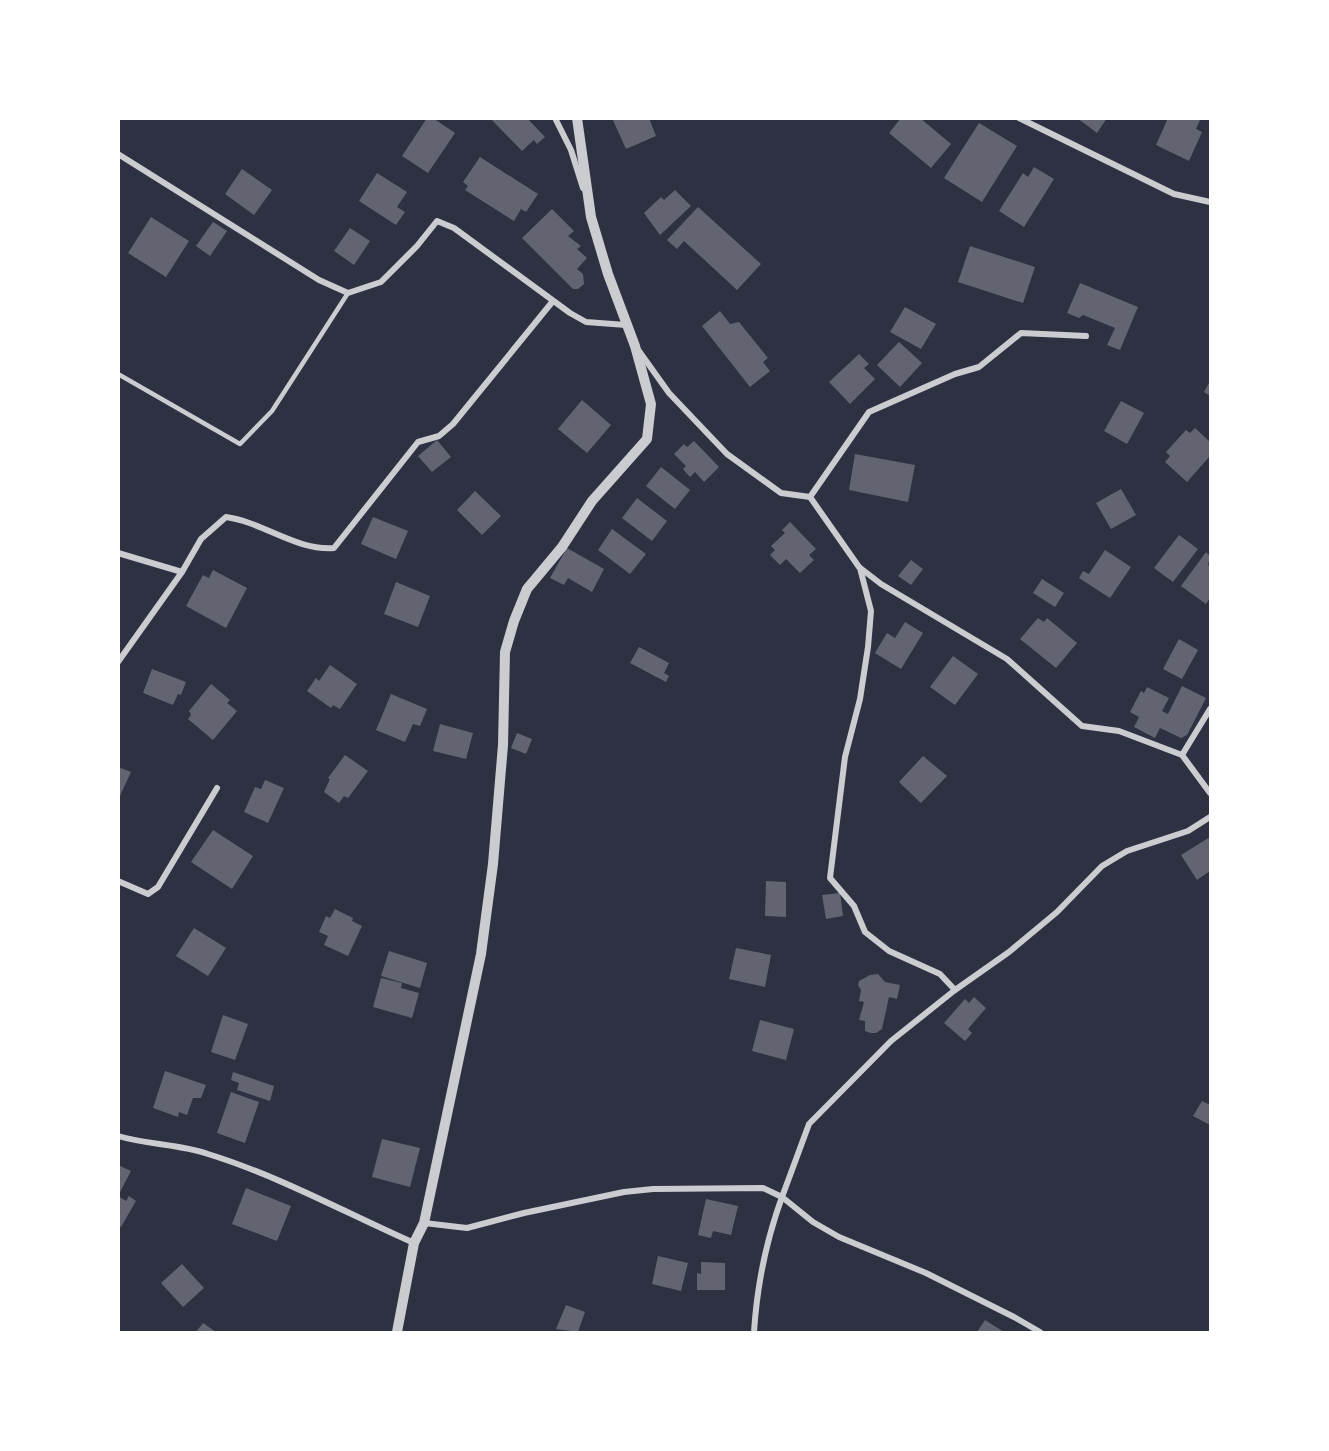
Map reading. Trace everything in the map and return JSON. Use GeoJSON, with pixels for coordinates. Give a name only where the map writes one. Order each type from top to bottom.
{"type":"FeatureCollection","features":[{"type":"Feature","properties":{"kind":"street"},"geometry":{"type":"LineString","coordinates":[[397,1332],[414,1243],[424,1223],[482,954],[493,864],[503,745],[505,652],[527,589],[562,547],[592,501],[627,465],[647,439],[651,404],[635,346],[626,325],[571,150],[555,118]]}},
{"type":"Feature","properties":{"kind":"street"},"geometry":{"type":"LineString","coordinates":[[577,118],[591,217]]}},
{"type":"Feature","properties":{"kind":"street"},"geometry":{"type":"LineString","coordinates":[[1019,118],[1174,194],[1210,202]]}},
{"type":"Feature","properties":{"kind":"street"},"geometry":{"type":"LineString","coordinates":[[118,154],[319,280],[348,293],[381,282],[417,246],[437,221],[454,228],[553,301],[586,322],[626,325]]}},
{"type":"Feature","properties":{"kind":"street"},"geometry":{"type":"LineString","coordinates":[[118,662],[182,572],[201,539],[226,517],[246,520],[320,549],[334,548],[418,442],[439,436],[453,424],[553,301]]}},
{"type":"Feature","properties":{"kind":"street"},"geometry":{"type":"LineString","coordinates":[[810,497],[869,412],[955,374],[979,367],[1021,333],[1086,336]]}},
{"type":"Feature","properties":{"kind":"street"},"geometry":{"type":"LineString","coordinates":[[635,346],[669,393],[727,454],[781,493],[810,497],[859,567],[871,611],[868,647],[860,699],[845,757],[830,878],[854,906],[866,932],[889,951],[940,974],[955,990]]}},
{"type":"Feature","properties":{"kind":"street"},"geometry":{"type":"LineString","coordinates":[[118,553],[182,572]]}},
{"type":"Feature","properties":{"kind":"street"},"geometry":{"type":"LineString","coordinates":[[859,567],[900,595],[1007,659],[1082,726],[1119,731],[1182,755],[1210,793]]}},
{"type":"Feature","properties":{"kind":"street"},"geometry":{"type":"LineString","coordinates":[[1182,755],[1210,709]]}},
{"type":"Feature","properties":{"kind":"street"},"geometry":{"type":"LineString","coordinates":[[118,881],[148,894],[158,886],[217,788]]}},
{"type":"Feature","properties":{"kind":"street"},"geometry":{"type":"LineString","coordinates":[[754,1332],[756,1299],[768,1235],[809,1124],[891,1041],[1049,919],[1102,866],[1126,851],[1188,831],[1210,817]]}},
{"type":"Feature","properties":{"kind":"street"},"geometry":{"type":"LineString","coordinates":[[118,1136],[206,1153],[252,1169],[414,1243]]}},
{"type":"Feature","properties":{"kind":"street"},"geometry":{"type":"LineString","coordinates":[[424,1223],[467,1228],[546,1208],[624,1192],[653,1189],[763,1188],[782,1197],[813,1222],[838,1237],[926,1273],[1040,1332]]}},
{"type":"Feature","properties":{"kind":"lane"},"geometry":{"type":"LineString","coordinates":[[118,374],[240,444],[272,411],[348,293]]}},
{"type":"Feature","properties":{"kind":"building"},"geometry":{"type":"Polygon","coordinates":[[[427,118],[433,118],[455,133],[428,173],[402,156],[427,118]]]}},
{"type":"Feature","properties":{"kind":"building"},"geometry":{"type":"Polygon","coordinates":[[[490,118],[527,118],[545,137],[537,144],[534,140],[522,151],[490,118]]]}},
{"type":"Feature","properties":{"kind":"building"},"geometry":{"type":"Polygon","coordinates":[[[612,118],[649,118],[656,136],[626,149],[612,118]]]}},
{"type":"Feature","properties":{"kind":"building"},"geometry":{"type":"Polygon","coordinates":[[[901,118],[920,118],[951,144],[931,168],[889,133],[901,118]]]}},
{"type":"Feature","properties":{"kind":"building"},"geometry":{"type":"Polygon","coordinates":[[[1077,118],[1107,118],[1097,133],[1077,118]]]}},
{"type":"Feature","properties":{"kind":"building"},"geometry":{"type":"Polygon","coordinates":[[[1168,118],[1201,118],[1196,129],[1202,132],[1189,161],[1156,145],[1168,118]]]}},
{"type":"Feature","properties":{"kind":"building"},"geometry":{"type":"Polygon","coordinates":[[[979,123],[1017,146],[982,202],[944,178],[979,123]]]}},
{"type":"Feature","properties":{"kind":"building"},"geometry":{"type":"Polygon","coordinates":[[[480,157],[538,194],[526,212],[521,209],[514,221],[465,190],[468,186],[463,182],[480,157]]]}},
{"type":"Feature","properties":{"kind":"building"},"geometry":{"type":"Polygon","coordinates":[[[1034,167],[1054,179],[1024,227],[999,211],[1023,173],[1028,177],[1034,167]]]}},
{"type":"Feature","properties":{"kind":"building"},"geometry":{"type":"Polygon","coordinates":[[[242,169],[272,190],[254,215],[225,194],[242,169]]]}},
{"type":"Feature","properties":{"kind":"building"},"geometry":{"type":"Polygon","coordinates":[[[377,173],[407,192],[397,207],[405,212],[396,225],[359,201],[377,173]]]}},
{"type":"Feature","properties":{"kind":"building"},"geometry":{"type":"Polygon","coordinates":[[[675,190],[691,206],[660,235],[644,213],[661,197],[664,200],[675,190]]]}},
{"type":"Feature","properties":{"kind":"building"},"geometry":{"type":"Polygon","coordinates":[[[698,207],[761,264],[737,290],[684,241],[677,249],[667,240],[698,207]]]}},
{"type":"Feature","properties":{"kind":"building"},"geometry":{"type":"Polygon","coordinates":[[[552,209],[574,231],[568,236],[581,246],[577,249],[587,258],[577,269],[583,274],[584,284],[578,289],[573,289],[522,238],[552,209]]]}},
{"type":"Feature","properties":{"kind":"building"},"geometry":{"type":"Polygon","coordinates":[[[151,217],[189,241],[166,277],[128,253],[151,217]]]}},
{"type":"Feature","properties":{"kind":"building"},"geometry":{"type":"Polygon","coordinates":[[[213,222],[227,231],[210,256],[196,246],[213,222]]]}},
{"type":"Feature","properties":{"kind":"building"},"geometry":{"type":"Polygon","coordinates":[[[350,228],[370,241],[354,265],[334,251],[350,228]]]}},
{"type":"Feature","properties":{"kind":"building"},"geometry":{"type":"Polygon","coordinates":[[[970,246],[1035,267],[1023,303],[958,282],[970,246]]]}},
{"type":"Feature","properties":{"kind":"building"},"geometry":{"type":"Polygon","coordinates":[[[1080,283],[1138,307],[1120,350],[1107,345],[1115,328],[1083,315],[1079,318],[1067,313],[1080,283]]]}},
{"type":"Feature","properties":{"kind":"building"},"geometry":{"type":"Polygon","coordinates":[[[905,307],[936,324],[921,349],[890,332],[905,307]]]}},
{"type":"Feature","properties":{"kind":"building"},"geometry":{"type":"Polygon","coordinates":[[[720,311],[730,324],[739,322],[768,358],[763,362],[770,371],[750,387],[702,326],[720,311]]]}},
{"type":"Feature","properties":{"kind":"building"},"geometry":{"type":"Polygon","coordinates":[[[899,342],[922,363],[900,387],[877,365],[899,342]]]}},
{"type":"Feature","properties":{"kind":"building"},"geometry":{"type":"Polygon","coordinates":[[[859,354],[869,364],[864,368],[875,379],[850,404],[829,382],[859,354]]]}},
{"type":"Feature","properties":{"kind":"building"},"geometry":{"type":"Polygon","coordinates":[[[1210,381],[1210,396],[1204,392],[1210,381]]]}},
{"type":"Feature","properties":{"kind":"building"},"geometry":{"type":"Polygon","coordinates":[[[582,400],[611,425],[587,453],[558,429],[582,400]]]}},
{"type":"Feature","properties":{"kind":"building"},"geometry":{"type":"Polygon","coordinates":[[[1121,401],[1144,413],[1127,444],[1104,431],[1121,401]]]}},
{"type":"Feature","properties":{"kind":"building"},"geometry":{"type":"Polygon","coordinates":[[[1195,428],[1210,442],[1210,456],[1187,482],[1165,462],[1170,456],[1166,452],[1186,430],[1190,433],[1195,428]]]}},
{"type":"Feature","properties":{"kind":"building"},"geometry":{"type":"Polygon","coordinates":[[[437,440],[451,457],[432,472],[418,456],[437,440]]]}},
{"type":"Feature","properties":{"kind":"building"},"geometry":{"type":"Polygon","coordinates":[[[694,441],[719,467],[704,482],[695,472],[690,477],[683,469],[686,466],[674,454],[684,444],[687,447],[694,441]]]}},
{"type":"Feature","properties":{"kind":"building"},"geometry":{"type":"Polygon","coordinates":[[[855,454],[915,465],[908,502],[849,490],[855,454]]]}},
{"type":"Feature","properties":{"kind":"building"},"geometry":{"type":"Polygon","coordinates":[[[661,467],[690,490],[675,509],[646,486],[661,467]]]}},
{"type":"Feature","properties":{"kind":"building"},"geometry":{"type":"Polygon","coordinates":[[[1121,489],[1136,515],[1111,529],[1096,503],[1121,489]]]}},
{"type":"Feature","properties":{"kind":"building"},"geometry":{"type":"Polygon","coordinates":[[[475,491],[501,516],[482,535],[457,510],[475,491]]]}},
{"type":"Feature","properties":{"kind":"building"},"geometry":{"type":"Polygon","coordinates":[[[637,498],[667,521],[652,541],[622,518],[637,498]]]}},
{"type":"Feature","properties":{"kind":"building"},"geometry":{"type":"Polygon","coordinates":[[[373,517],[408,531],[396,559],[361,544],[373,517]]]}},
{"type":"Feature","properties":{"kind":"building"},"geometry":{"type":"Polygon","coordinates":[[[790,522],[816,549],[809,555],[814,560],[800,573],[786,559],[780,565],[770,555],[775,550],[771,546],[785,533],[782,530],[790,522]]]}},
{"type":"Feature","properties":{"kind":"building"},"geometry":{"type":"Polygon","coordinates":[[[612,529],[646,554],[630,574],[598,550],[612,529]]]}},
{"type":"Feature","properties":{"kind":"building"},"geometry":{"type":"Polygon","coordinates":[[[1179,535],[1198,549],[1173,582],[1154,568],[1179,535]]]}},
{"type":"Feature","properties":{"kind":"building"},"geometry":{"type":"Polygon","coordinates":[[[567,548],[604,569],[592,592],[568,578],[564,585],[550,578],[567,548]]]}},
{"type":"Feature","properties":{"kind":"building"},"geometry":{"type":"Polygon","coordinates":[[[1105,550],[1131,567],[1110,598],[1079,578],[1083,571],[1089,574],[1105,550]]]}},
{"type":"Feature","properties":{"kind":"building"},"geometry":{"type":"Polygon","coordinates":[[[1206,552],[1210,556],[1208,565],[1210,567],[1210,598],[1206,604],[1181,586],[1206,552]]]}},
{"type":"Feature","properties":{"kind":"building"},"geometry":{"type":"Polygon","coordinates":[[[911,560],[923,569],[911,585],[898,576],[911,560]]]}},
{"type":"Feature","properties":{"kind":"building"},"geometry":{"type":"Polygon","coordinates":[[[213,570],[247,588],[226,628],[186,606],[203,575],[209,578],[213,570]]]}},
{"type":"Feature","properties":{"kind":"building"},"geometry":{"type":"Polygon","coordinates":[[[1042,579],[1064,593],[1055,607],[1033,593],[1042,579]]]}},
{"type":"Feature","properties":{"kind":"building"},"geometry":{"type":"Polygon","coordinates":[[[396,582],[430,596],[418,627],[384,614],[396,582]]]}},
{"type":"Feature","properties":{"kind":"building"},"geometry":{"type":"Polygon","coordinates":[[[1038,618],[1044,622],[1047,618],[1077,643],[1056,668],[1020,639],[1038,618]]]}},
{"type":"Feature","properties":{"kind":"building"},"geometry":{"type":"Polygon","coordinates":[[[905,622],[923,633],[901,669],[875,653],[887,633],[895,638],[905,622]]]}},
{"type":"Feature","properties":{"kind":"building"},"geometry":{"type":"Polygon","coordinates":[[[1179,639],[1198,650],[1182,679],[1163,669],[1179,639]]]}},
{"type":"Feature","properties":{"kind":"building"},"geometry":{"type":"Polygon","coordinates":[[[639,647],[669,663],[664,673],[669,676],[666,682],[630,663],[639,647]]]}},
{"type":"Feature","properties":{"kind":"building"},"geometry":{"type":"Polygon","coordinates":[[[953,656],[978,674],[955,705],[930,687],[953,656]]]}},
{"type":"Feature","properties":{"kind":"building"},"geometry":{"type":"Polygon","coordinates":[[[330,665],[357,684],[340,709],[333,705],[331,708],[307,691],[316,678],[319,681],[330,665]]]}},
{"type":"Feature","properties":{"kind":"building"},"geometry":{"type":"Polygon","coordinates":[[[152,669],[186,682],[181,695],[178,694],[173,705],[143,693],[152,669]]]}},
{"type":"Feature","properties":{"kind":"building"},"geometry":{"type":"Polygon","coordinates":[[[211,684],[230,700],[227,703],[237,711],[213,740],[188,719],[191,715],[189,711],[211,684]]]}},
{"type":"Feature","properties":{"kind":"building"},"geometry":{"type":"Polygon","coordinates":[[[1182,686],[1206,698],[1187,735],[1181,738],[1160,728],[1155,738],[1134,727],[1139,717],[1130,712],[1141,691],[1144,693],[1147,687],[1169,698],[1162,711],[1168,714],[1182,686]]]}},
{"type":"Feature","properties":{"kind":"building"},"geometry":{"type":"Polygon","coordinates":[[[391,694],[427,709],[420,726],[413,724],[405,742],[376,730],[391,694]]]}},
{"type":"Feature","properties":{"kind":"building"},"geometry":{"type":"Polygon","coordinates":[[[440,724],[473,733],[466,759],[433,751],[440,724]]]}},
{"type":"Feature","properties":{"kind":"building"},"geometry":{"type":"Polygon","coordinates":[[[517,733],[532,739],[526,754],[511,748],[517,733]]]}},
{"type":"Feature","properties":{"kind":"building"},"geometry":{"type":"Polygon","coordinates":[[[345,755],[368,771],[348,798],[344,796],[339,803],[324,792],[330,779],[328,778],[345,755]]]}},
{"type":"Feature","properties":{"kind":"building"},"geometry":{"type":"Polygon","coordinates":[[[923,756],[947,776],[921,803],[899,782],[923,756]]]}},
{"type":"Feature","properties":{"kind":"building"},"geometry":{"type":"Polygon","coordinates":[[[118,767],[131,772],[118,800],[118,767]]]}},
{"type":"Feature","properties":{"kind":"building"},"geometry":{"type":"Polygon","coordinates":[[[265,780],[284,788],[268,823],[244,812],[255,787],[261,789],[265,780]]]}},
{"type":"Feature","properties":{"kind":"building"},"geometry":{"type":"Polygon","coordinates":[[[213,830],[253,856],[232,889],[191,862],[213,830]]]}},
{"type":"Feature","properties":{"kind":"building"},"geometry":{"type":"Polygon","coordinates":[[[1210,837],[1210,871],[1197,880],[1181,855],[1210,837]]]}},
{"type":"Feature","properties":{"kind":"building"},"geometry":{"type":"Polygon","coordinates":[[[766,881],[786,882],[786,917],[765,916],[766,881]]]}},
{"type":"Feature","properties":{"kind":"building"},"geometry":{"type":"Polygon","coordinates":[[[840,893],[843,916],[826,919],[822,895],[840,893]]]}},
{"type":"Feature","properties":{"kind":"building"},"geometry":{"type":"Polygon","coordinates":[[[335,909],[353,918],[352,921],[362,926],[348,956],[324,945],[328,936],[319,932],[326,916],[330,918],[335,909]]]}},
{"type":"Feature","properties":{"kind":"building"},"geometry":{"type":"Polygon","coordinates":[[[194,928],[226,948],[208,976],[176,956],[194,928]]]}},
{"type":"Feature","properties":{"kind":"building"},"geometry":{"type":"Polygon","coordinates":[[[736,948],[771,955],[765,987],[729,979],[736,948]]]}},
{"type":"Feature","properties":{"kind":"building"},"geometry":{"type":"Polygon","coordinates":[[[389,951],[427,963],[420,988],[381,976],[389,951]]]}},
{"type":"Feature","properties":{"kind":"building"},"geometry":{"type":"Polygon","coordinates":[[[878,974],[885,982],[900,985],[897,999],[889,997],[882,1029],[871,1033],[865,1031],[865,1021],[859,1020],[864,1002],[859,1001],[861,990],[858,985],[859,981],[870,975],[878,974]]]}},
{"type":"Feature","properties":{"kind":"building"},"geometry":{"type":"Polygon","coordinates":[[[381,978],[402,983],[401,988],[419,993],[412,1018],[373,1007],[381,978]]]}},
{"type":"Feature","properties":{"kind":"building"},"geometry":{"type":"Polygon","coordinates":[[[974,997],[986,1008],[968,1029],[972,1033],[965,1041],[944,1023],[965,999],[969,1003],[974,997]]]}},
{"type":"Feature","properties":{"kind":"building"},"geometry":{"type":"Polygon","coordinates":[[[223,1015],[248,1024],[235,1060],[211,1052],[223,1015]]]}},
{"type":"Feature","properties":{"kind":"building"},"geometry":{"type":"Polygon","coordinates":[[[760,1020],[794,1029],[786,1060],[752,1051],[760,1020]]]}},
{"type":"Feature","properties":{"kind":"building"},"geometry":{"type":"Polygon","coordinates":[[[165,1071],[206,1085],[201,1098],[193,1098],[187,1115],[179,1112],[178,1117],[153,1108],[165,1071]]]}},
{"type":"Feature","properties":{"kind":"building"},"geometry":{"type":"Polygon","coordinates":[[[233,1072],[274,1086],[270,1101],[237,1090],[239,1083],[231,1080],[233,1072]]]}},
{"type":"Feature","properties":{"kind":"building"},"geometry":{"type":"Polygon","coordinates":[[[231,1092],[259,1102],[245,1143],[217,1133],[231,1092]]]}},
{"type":"Feature","properties":{"kind":"building"},"geometry":{"type":"Polygon","coordinates":[[[1202,1101],[1210,1105],[1210,1125],[1193,1116],[1202,1101]]]}},
{"type":"Feature","properties":{"kind":"building"},"geometry":{"type":"Polygon","coordinates":[[[382,1139],[420,1148],[410,1187],[372,1177],[382,1139]]]}},
{"type":"Feature","properties":{"kind":"building"},"geometry":{"type":"Polygon","coordinates":[[[118,1165],[131,1171],[118,1196],[118,1165]]]}},
{"type":"Feature","properties":{"kind":"building"},"geometry":{"type":"Polygon","coordinates":[[[246,1188],[291,1206],[277,1241],[232,1224],[246,1188]]]}},
{"type":"Feature","properties":{"kind":"building"},"geometry":{"type":"Polygon","coordinates":[[[118,1196],[126,1201],[129,1196],[136,1201],[121,1227],[118,1226],[118,1196]]]}},
{"type":"Feature","properties":{"kind":"building"},"geometry":{"type":"Polygon","coordinates":[[[706,1199],[738,1206],[731,1235],[713,1231],[711,1238],[698,1235],[706,1199]]]}},
{"type":"Feature","properties":{"kind":"building"},"geometry":{"type":"Polygon","coordinates":[[[658,1256],[688,1263],[681,1291],[652,1284],[658,1256]]]}},
{"type":"Feature","properties":{"kind":"building"},"geometry":{"type":"Polygon","coordinates":[[[701,1262],[725,1263],[725,1290],[697,1290],[697,1273],[701,1274],[701,1262]]]}},
{"type":"Feature","properties":{"kind":"building"},"geometry":{"type":"Polygon","coordinates":[[[182,1264],[204,1288],[183,1307],[161,1283],[182,1264]]]}},
{"type":"Feature","properties":{"kind":"building"},"geometry":{"type":"Polygon","coordinates":[[[566,1305],[585,1312],[578,1332],[556,1329],[566,1305]]]}},
{"type":"Feature","properties":{"kind":"building"},"geometry":{"type":"Polygon","coordinates":[[[985,1320],[1004,1332],[977,1332],[985,1320]]]}},
{"type":"Feature","properties":{"kind":"building"},"geometry":{"type":"Polygon","coordinates":[[[203,1323],[216,1332],[196,1332],[203,1323]]]}}]}
